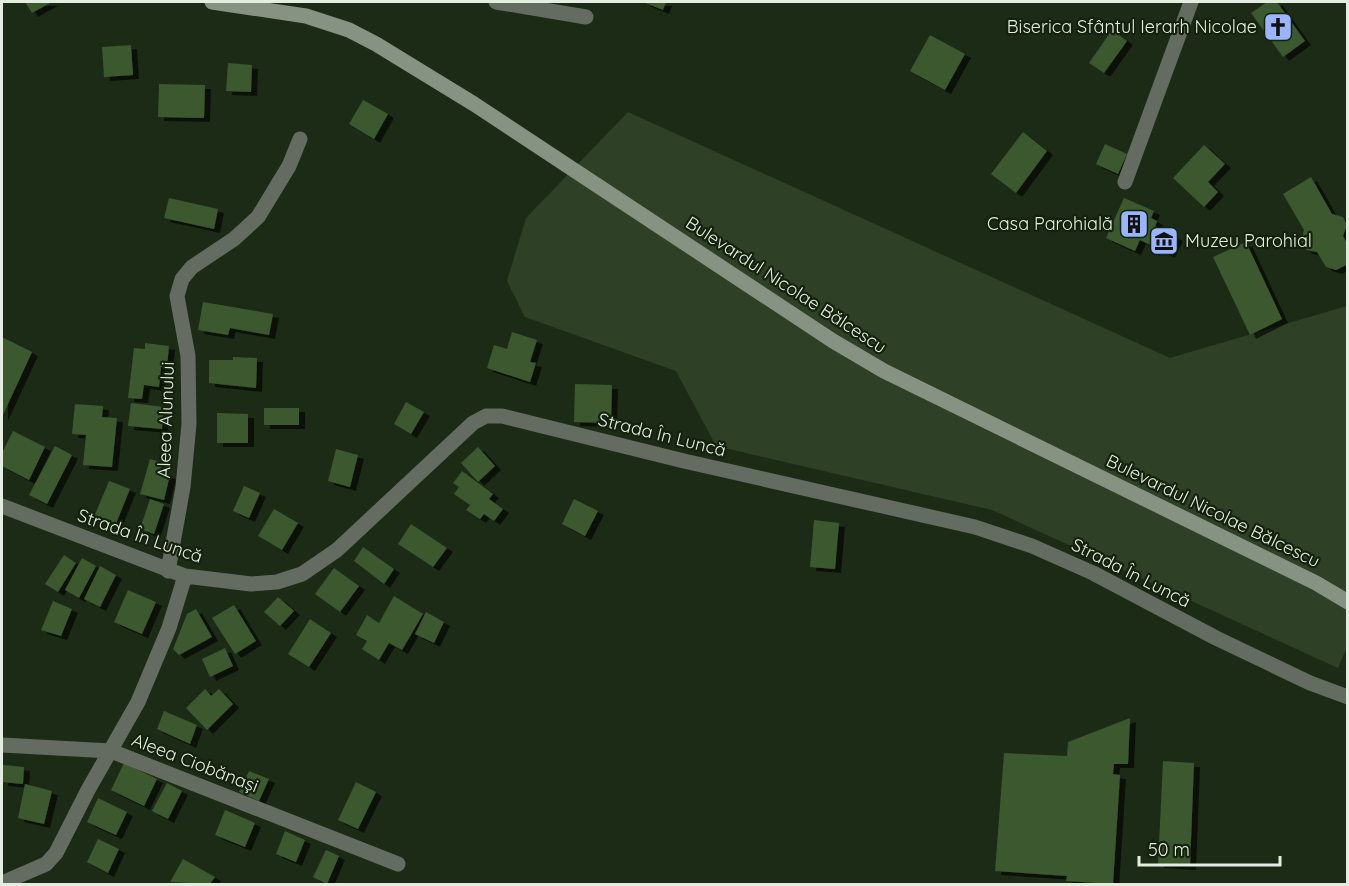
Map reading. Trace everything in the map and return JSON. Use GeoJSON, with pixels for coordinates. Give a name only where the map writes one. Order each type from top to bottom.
{"type":"FeatureCollection","features":[{"type":"Feature","properties":{"kind":"street","name":"Bulevardul Nicolae Bălcescu"},"geometry":{"type":"LineString","coordinates":[[212,2],[306,15],[367,39],[474,104],[833,341],[884,371],[1316,583],[1347,602]]}},
{"type":"Feature","properties":{"kind":"street"},"geometry":{"type":"LineString","coordinates":[[496,2],[586,17]]}},
{"type":"Feature","properties":{"kind":"street"},"geometry":{"type":"LineString","coordinates":[[1125,182],[1191,2]]}},
{"type":"Feature","properties":{"kind":"street","name":"Aleea Alunului"},"geometry":{"type":"LineString","coordinates":[[168,571],[183,487],[189,423],[188,356],[178,313],[179,288],[192,267],[234,239],[258,218],[289,166],[300,139]]}},
{"type":"Feature","properties":{"kind":"street","name":"Strada În Luncă"},"geometry":{"type":"LineString","coordinates":[[2,506],[185,576],[251,584],[277,582],[302,574],[337,550],[473,423],[486,416],[502,416],[684,461],[975,527],[1032,546],[1093,573],[1237,648],[1310,683],[1347,697]]}},
{"type":"Feature","properties":{"kind":"street"},"geometry":{"type":"LineString","coordinates":[[2,745],[111,751],[138,702],[169,628],[185,576]]}},
{"type":"Feature","properties":{"kind":"street","name":"Aleea Ciobănași"},"geometry":{"type":"LineString","coordinates":[[2,883],[46,864],[56,853],[111,751],[398,864]]}},
{"type":"Feature","properties":{"kind":"green space"},"geometry":{"type":"Polygon","coordinates":[[[628,112],[1170,358],[1347,306],[1347,647],[1338,668],[992,510],[716,446],[676,371],[525,317],[507,281],[526,218],[628,112]]]}},
{"type":"Feature","properties":{"kind":"building"},"geometry":{"type":"Polygon","coordinates":[[[25,2],[52,2],[32,13],[25,2]]]}},
{"type":"Feature","properties":{"kind":"building"},"geometry":{"type":"Polygon","coordinates":[[[643,2],[666,2],[663,10],[643,2]]]}},
{"type":"Feature","properties":{"kind":"building","name":"Biserica Sfântul Ierarh Nicolae"},"geometry":{"type":"Polygon","coordinates":[[[1267,2],[1277,2],[1305,41],[1283,57],[1251,13],[1267,2]]]}},
{"type":"Feature","properties":{"kind":"building"},"geometry":{"type":"Polygon","coordinates":[[[1112,30],[1127,41],[1104,73],[1089,63],[1112,30]]]}},
{"type":"Feature","properties":{"kind":"building"},"geometry":{"type":"Polygon","coordinates":[[[930,35],[965,54],[945,90],[910,71],[930,35]]]}},
{"type":"Feature","properties":{"kind":"building"},"geometry":{"type":"Polygon","coordinates":[[[131,45],[133,75],[104,77],[102,47],[131,45]]]}},
{"type":"Feature","properties":{"kind":"building"},"geometry":{"type":"Polygon","coordinates":[[[228,63],[252,65],[251,92],[226,91],[228,63]]]}},
{"type":"Feature","properties":{"kind":"building"},"geometry":{"type":"Polygon","coordinates":[[[159,84],[205,85],[204,118],[158,117],[159,84]]]}},
{"type":"Feature","properties":{"kind":"building"},"geometry":{"type":"Polygon","coordinates":[[[363,100],[388,114],[374,139],[349,124],[363,100]]]}},
{"type":"Feature","properties":{"kind":"building"},"geometry":{"type":"Polygon","coordinates":[[[1023,132],[1047,151],[1016,193],[991,174],[1023,132]]]}},
{"type":"Feature","properties":{"kind":"building"},"geometry":{"type":"Polygon","coordinates":[[[1105,144],[1127,154],[1118,174],[1096,164],[1105,144]]]}},
{"type":"Feature","properties":{"kind":"building"},"geometry":{"type":"Polygon","coordinates":[[[1204,145],[1225,164],[1208,182],[1218,192],[1204,207],[1173,178],[1204,145]]]}},
{"type":"Feature","properties":{"kind":"building"},"geometry":{"type":"Polygon","coordinates":[[[1311,177],[1332,214],[1343,217],[1347,225],[1343,236],[1348,245],[1348,264],[1336,270],[1326,267],[1317,252],[1306,250],[1301,240],[1304,230],[1283,194],[1311,177]]]}},
{"type":"Feature","properties":{"kind":"building"},"geometry":{"type":"Polygon","coordinates":[[[169,198],[218,209],[214,229],[164,218],[169,198]]]}},
{"type":"Feature","properties":{"kind":"building","name":"Casa Parohială"},"geometry":{"type":"Polygon","coordinates":[[[1124,198],[1154,211],[1151,218],[1157,221],[1155,227],[1177,237],[1169,254],[1140,240],[1135,251],[1106,238],[1124,198]]]}},
{"type":"Feature","properties":{"kind":"building"},"geometry":{"type":"Polygon","coordinates":[[[1246,242],[1282,319],[1250,335],[1213,257],[1246,242]]]}},
{"type":"Feature","properties":{"kind":"building"},"geometry":{"type":"Polygon","coordinates":[[[203,302],[273,314],[269,335],[230,328],[228,335],[198,330],[203,302]]]}},
{"type":"Feature","properties":{"kind":"building"},"geometry":{"type":"Polygon","coordinates":[[[512,332],[537,340],[530,362],[536,363],[530,382],[487,368],[494,345],[507,349],[512,332]]]}},
{"type":"Feature","properties":{"kind":"building"},"geometry":{"type":"Polygon","coordinates":[[[2,337],[32,352],[2,417],[2,337]]]}},
{"type":"Feature","properties":{"kind":"building"},"geometry":{"type":"Polygon","coordinates":[[[145,343],[169,346],[167,367],[161,367],[159,387],[144,385],[142,399],[128,398],[134,348],[145,349],[145,343]]]}},
{"type":"Feature","properties":{"kind":"building"},"geometry":{"type":"Polygon","coordinates":[[[233,357],[257,358],[256,388],[209,383],[209,360],[233,360],[233,357]]]}},
{"type":"Feature","properties":{"kind":"building"},"geometry":{"type":"Polygon","coordinates":[[[575,384],[612,385],[611,423],[574,422],[575,384]]]}},
{"type":"Feature","properties":{"kind":"building"},"geometry":{"type":"Polygon","coordinates":[[[406,402],[424,412],[411,434],[394,424],[406,402]]]}},
{"type":"Feature","properties":{"kind":"building"},"geometry":{"type":"Polygon","coordinates":[[[131,403],[164,407],[162,429],[128,426],[131,403]]]}},
{"type":"Feature","properties":{"kind":"building"},"geometry":{"type":"Polygon","coordinates":[[[75,404],[103,406],[102,417],[117,418],[112,467],[83,465],[86,435],[72,434],[75,404]]]}},
{"type":"Feature","properties":{"kind":"building"},"geometry":{"type":"Polygon","coordinates":[[[264,408],[299,408],[299,425],[264,425],[264,408]]]}},
{"type":"Feature","properties":{"kind":"building"},"geometry":{"type":"Polygon","coordinates":[[[217,413],[248,414],[248,443],[217,443],[217,413]]]}},
{"type":"Feature","properties":{"kind":"building"},"geometry":{"type":"Polygon","coordinates":[[[13,431],[45,447],[29,480],[2,466],[2,453],[13,431]]]}},
{"type":"Feature","properties":{"kind":"building"},"geometry":{"type":"Polygon","coordinates":[[[55,446],[72,455],[47,504],[29,495],[55,446]]]}},
{"type":"Feature","properties":{"kind":"building"},"geometry":{"type":"Polygon","coordinates":[[[478,447],[495,466],[478,482],[461,463],[478,447]]]}},
{"type":"Feature","properties":{"kind":"building"},"geometry":{"type":"Polygon","coordinates":[[[336,449],[358,455],[350,487],[328,481],[336,449]]]}},
{"type":"Feature","properties":{"kind":"building"},"geometry":{"type":"Polygon","coordinates":[[[150,459],[163,463],[160,472],[170,475],[164,500],[140,494],[150,459]]]}},
{"type":"Feature","properties":{"kind":"building"},"geometry":{"type":"Polygon","coordinates":[[[462,471],[493,494],[489,499],[503,509],[494,521],[484,514],[480,519],[466,510],[470,505],[454,494],[459,487],[453,483],[462,471]]]}},
{"type":"Feature","properties":{"kind":"building"},"geometry":{"type":"Polygon","coordinates":[[[109,481],[130,489],[115,526],[94,517],[109,481]]]}},
{"type":"Feature","properties":{"kind":"building"},"geometry":{"type":"Polygon","coordinates":[[[244,486],[260,493],[249,518],[233,511],[244,486]]]}},
{"type":"Feature","properties":{"kind":"building"},"geometry":{"type":"Polygon","coordinates":[[[150,499],[164,504],[154,534],[140,529],[150,499]]]}},
{"type":"Feature","properties":{"kind":"building"},"geometry":{"type":"Polygon","coordinates":[[[574,499],[598,511],[585,536],[562,524],[574,499]]]}},
{"type":"Feature","properties":{"kind":"building"},"geometry":{"type":"Polygon","coordinates":[[[274,509],[298,523],[282,550],[258,536],[274,509]]]}},
{"type":"Feature","properties":{"kind":"building"},"geometry":{"type":"Polygon","coordinates":[[[814,520],[839,523],[835,569],[810,567],[814,520]]]}},
{"type":"Feature","properties":{"kind":"building"},"geometry":{"type":"Polygon","coordinates":[[[411,524],[447,548],[433,567],[398,544],[411,524]]]}},
{"type":"Feature","properties":{"kind":"building"},"geometry":{"type":"Polygon","coordinates":[[[363,547],[394,569],[384,584],[354,561],[363,547]]]}},
{"type":"Feature","properties":{"kind":"building"},"geometry":{"type":"Polygon","coordinates":[[[64,555],[76,563],[58,592],[45,584],[64,555]]]}},
{"type":"Feature","properties":{"kind":"building"},"geometry":{"type":"Polygon","coordinates":[[[82,558],[96,566],[79,598],[65,590],[82,558]]]}},
{"type":"Feature","properties":{"kind":"building"},"geometry":{"type":"Polygon","coordinates":[[[100,566],[116,575],[100,607],[84,599],[100,566]]]}},
{"type":"Feature","properties":{"kind":"building"},"geometry":{"type":"Polygon","coordinates":[[[334,568],[359,586],[340,612],[315,594],[334,568]]]}},
{"type":"Feature","properties":{"kind":"building"},"geometry":{"type":"Polygon","coordinates":[[[128,590],[156,602],[142,634],[114,622],[128,590]]]}},
{"type":"Feature","properties":{"kind":"building"},"geometry":{"type":"Polygon","coordinates":[[[394,596],[423,614],[402,650],[389,643],[379,660],[362,649],[367,641],[356,635],[367,615],[379,623],[394,596]]]}},
{"type":"Feature","properties":{"kind":"building"},"geometry":{"type":"Polygon","coordinates":[[[278,597],[294,611],[280,626],[264,612],[278,597]]]}},
{"type":"Feature","properties":{"kind":"building"},"geometry":{"type":"Polygon","coordinates":[[[53,601],[72,609],[61,636],[41,630],[53,601]]]}},
{"type":"Feature","properties":{"kind":"building"},"geometry":{"type":"Polygon","coordinates":[[[234,605],[256,641],[235,654],[212,618],[234,605]]]}},
{"type":"Feature","properties":{"kind":"building"},"geometry":{"type":"Polygon","coordinates":[[[196,609],[212,637],[179,655],[173,649],[187,614],[196,609]]]}},
{"type":"Feature","properties":{"kind":"building"},"geometry":{"type":"Polygon","coordinates":[[[426,612],[444,622],[434,643],[415,634],[426,612]]]}},
{"type":"Feature","properties":{"kind":"building"},"geometry":{"type":"Polygon","coordinates":[[[310,619],[331,633],[309,667],[288,654],[310,619]]]}},
{"type":"Feature","properties":{"kind":"building"},"geometry":{"type":"Polygon","coordinates":[[[225,648],[233,666],[210,677],[202,659],[225,648]]]}},
{"type":"Feature","properties":{"kind":"building"},"geometry":{"type":"Polygon","coordinates":[[[205,689],[211,696],[219,689],[233,704],[207,730],[186,708],[205,689]]]}},
{"type":"Feature","properties":{"kind":"building"},"geometry":{"type":"Polygon","coordinates":[[[164,711],[197,725],[190,744],[157,729],[164,711]]]}},
{"type":"Feature","properties":{"kind":"building"},"geometry":{"type":"Polygon","coordinates":[[[1130,718],[1128,764],[1114,764],[1113,774],[1120,775],[1113,884],[1066,881],[1067,876],[995,871],[1004,753],[1067,756],[1068,742],[1130,718]]]}},
{"type":"Feature","properties":{"kind":"building"},"geometry":{"type":"Polygon","coordinates":[[[1163,761],[1194,763],[1190,866],[1158,864],[1163,761]]]}},
{"type":"Feature","properties":{"kind":"building"},"geometry":{"type":"Polygon","coordinates":[[[124,763],[157,779],[144,806],[111,790],[124,763]]]}},
{"type":"Feature","properties":{"kind":"building"},"geometry":{"type":"Polygon","coordinates":[[[3,765],[24,767],[23,784],[2,782],[3,765]]]}},
{"type":"Feature","properties":{"kind":"building"},"geometry":{"type":"Polygon","coordinates":[[[249,771],[269,779],[259,801],[239,792],[249,771]]]}},
{"type":"Feature","properties":{"kind":"building"},"geometry":{"type":"Polygon","coordinates":[[[356,782],[376,792],[358,829],[338,820],[356,782]]]}},
{"type":"Feature","properties":{"kind":"building"},"geometry":{"type":"Polygon","coordinates":[[[167,783],[182,791],[168,819],[152,811],[167,783]]]}},
{"type":"Feature","properties":{"kind":"building"},"geometry":{"type":"Polygon","coordinates":[[[25,784],[52,791],[44,824],[18,818],[25,784]]]}},
{"type":"Feature","properties":{"kind":"building"},"geometry":{"type":"Polygon","coordinates":[[[98,798],[127,812],[116,835],[87,822],[98,798]]]}},
{"type":"Feature","properties":{"kind":"building"},"geometry":{"type":"Polygon","coordinates":[[[225,810],[255,823],[245,847],[215,835],[225,810]]]}},
{"type":"Feature","properties":{"kind":"building"},"geometry":{"type":"Polygon","coordinates":[[[285,831],[305,840],[296,862],[276,854],[285,831]]]}},
{"type":"Feature","properties":{"kind":"building"},"geometry":{"type":"Polygon","coordinates":[[[98,839],[119,849],[108,873],[87,862],[98,839]]]}},
{"type":"Feature","properties":{"kind":"building"},"geometry":{"type":"Polygon","coordinates":[[[326,850],[339,856],[327,884],[313,877],[326,850]]]}},
{"type":"Feature","properties":{"kind":"building"},"geometry":{"type":"Polygon","coordinates":[[[183,859],[215,877],[210,884],[170,882],[183,859]]]}},
{"type":"Feature","properties":{"kind":"place","name":"Biserica Sfântul Ierarh Nicolae"},"geometry":{"type":"Point","coordinates":[1278,27]}},
{"type":"Feature","properties":{"kind":"place","name":"Casa Parohială"},"geometry":{"type":"Point","coordinates":[1134,224]}},
{"type":"Feature","properties":{"kind":"place","name":"Muzeu Parohial"},"geometry":{"type":"Point","coordinates":[1164,241]}}]}
